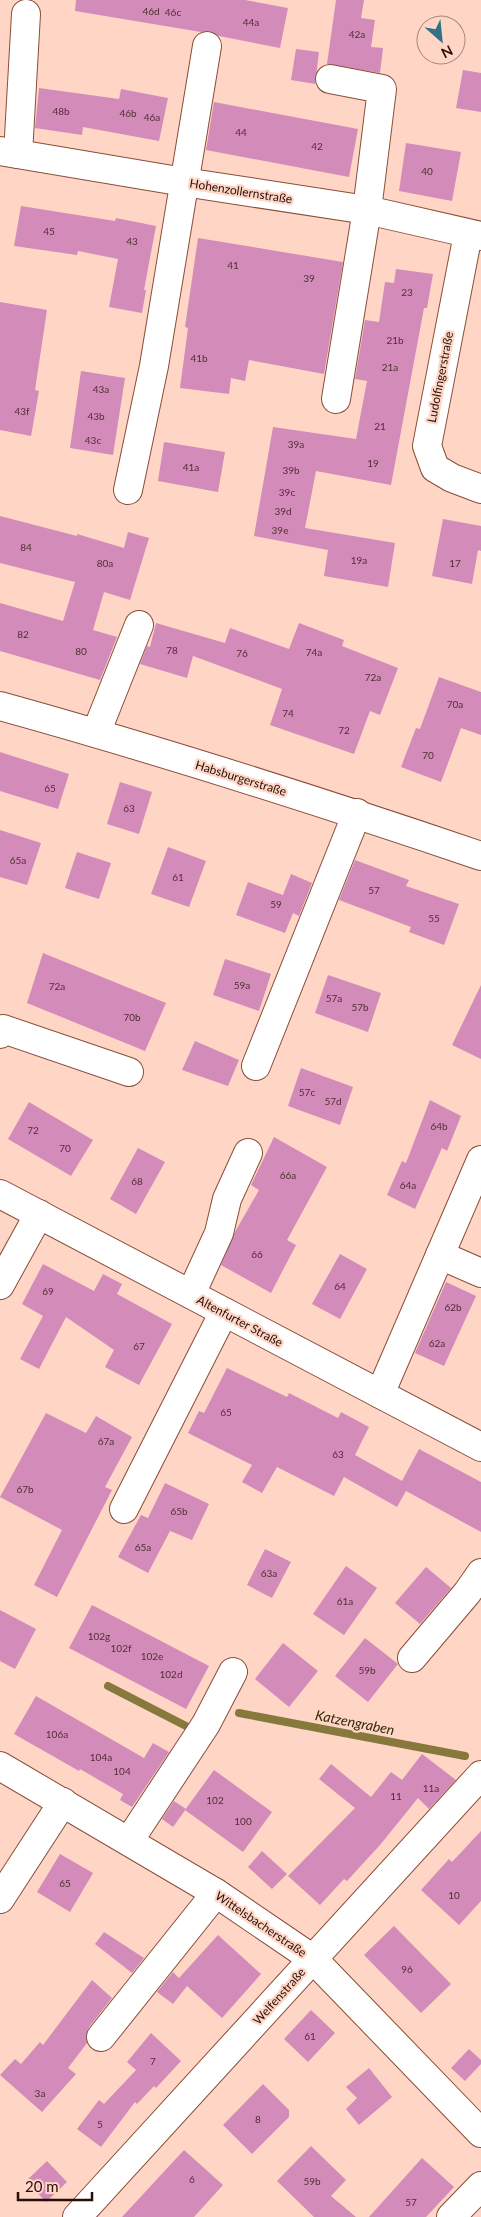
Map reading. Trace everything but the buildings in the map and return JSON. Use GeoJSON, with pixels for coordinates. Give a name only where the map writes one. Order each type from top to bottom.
{"type":"FeatureCollection","features":[{"type":"Feature","properties":{"kind":"street"},"geometry":{"type":"LineString","coordinates":[[9,152],[26,14]]}},
{"type":"Feature","properties":{"kind":"street"},"geometry":{"type":"LineString","coordinates":[[128,490],[154,366],[207,46]]}},
{"type":"Feature","properties":{"kind":"street"},"geometry":{"type":"LineString","coordinates":[[330,79],[382,89],[367,210],[336,399]]}},
{"type":"Feature","properties":{"kind":"street","name":"Hohenzollernstraße"},"geometry":{"type":"LineString","coordinates":[[9,152],[184,182],[367,210],[474,235]]}},
{"type":"Feature","properties":{"kind":"street","name":"Ludolfingerstraße"},"geometry":{"type":"LineString","coordinates":[[474,235],[427,446],[435,468],[452,478],[481,489]]}},
{"type":"Feature","properties":{"kind":"street"},"geometry":{"type":"LineString","coordinates":[[96,733],[139,624]]}},
{"type":"Feature","properties":{"kind":"street","name":"Habsburgerstraße"},"geometry":{"type":"LineString","coordinates":[[0,706],[96,733],[357,814],[481,856]]}},
{"type":"Feature","properties":{"kind":"street"},"geometry":{"type":"LineString","coordinates":[[256,1066],[357,814]]}},
{"type":"Feature","properties":{"kind":"street"},"geometry":{"type":"LineString","coordinates":[[0,1034],[2,1028],[129,1072]]}},
{"type":"Feature","properties":{"kind":"street"},"geometry":{"type":"LineString","coordinates":[[191,1294],[219,1233],[227,1199],[248,1153]]}},
{"type":"Feature","properties":{"kind":"street"},"geometry":{"type":"LineString","coordinates":[[380,1394],[481,1160]]}},
{"type":"Feature","properties":{"kind":"street","name":"Altenfurter Straße"},"geometry":{"type":"LineString","coordinates":[[0,1194],[481,1447]]}},
{"type":"Feature","properties":{"kind":"street"},"geometry":{"type":"LineString","coordinates":[[0,1285],[39,1214]]}},
{"type":"Feature","properties":{"kind":"street"},"geometry":{"type":"LineString","coordinates":[[440,1255],[481,1273]]}},
{"type":"Feature","properties":{"kind":"street"},"geometry":{"type":"LineString","coordinates":[[124,1509],[224,1312]]}},
{"type":"Feature","properties":{"kind":"street"},"geometry":{"type":"LineString","coordinates":[[412,1658],[467,1593],[481,1572]]}},
{"type":"Feature","properties":{"kind":"street"},"geometry":{"type":"LineString","coordinates":[[129,1841],[206,1724],[233,1672]]}},
{"type":"Feature","properties":{"kind":"street","name":"Wittelsbacherstraße"},"geometry":{"type":"LineString","coordinates":[[0,1766],[216,1893],[312,1958],[481,2134]]}},
{"type":"Feature","properties":{"kind":"street","name":"Welfenstraße"},"geometry":{"type":"LineString","coordinates":[[77,2217],[312,1958],[481,1776]]}},
{"type":"Feature","properties":{"kind":"street"},"geometry":{"type":"LineString","coordinates":[[0,1899],[63,1802]]}},
{"type":"Feature","properties":{"kind":"street"},"geometry":{"type":"LineString","coordinates":[[101,2037],[216,1893]]}},
{"type":"Feature","properties":{"kind":"street"},"geometry":{"type":"LineString","coordinates":[[452,2217],[481,2186]]}},
{"type":"Feature","properties":{"kind":"waterway","name":"Katzengraben"},"geometry":{"type":"LineString","coordinates":[[108,1686],[186,1726]]}},
{"type":"Feature","properties":{"kind":"waterway","name":"Katzengraben"},"geometry":{"type":"LineString","coordinates":[[239,1713],[465,1756]]}}]}
